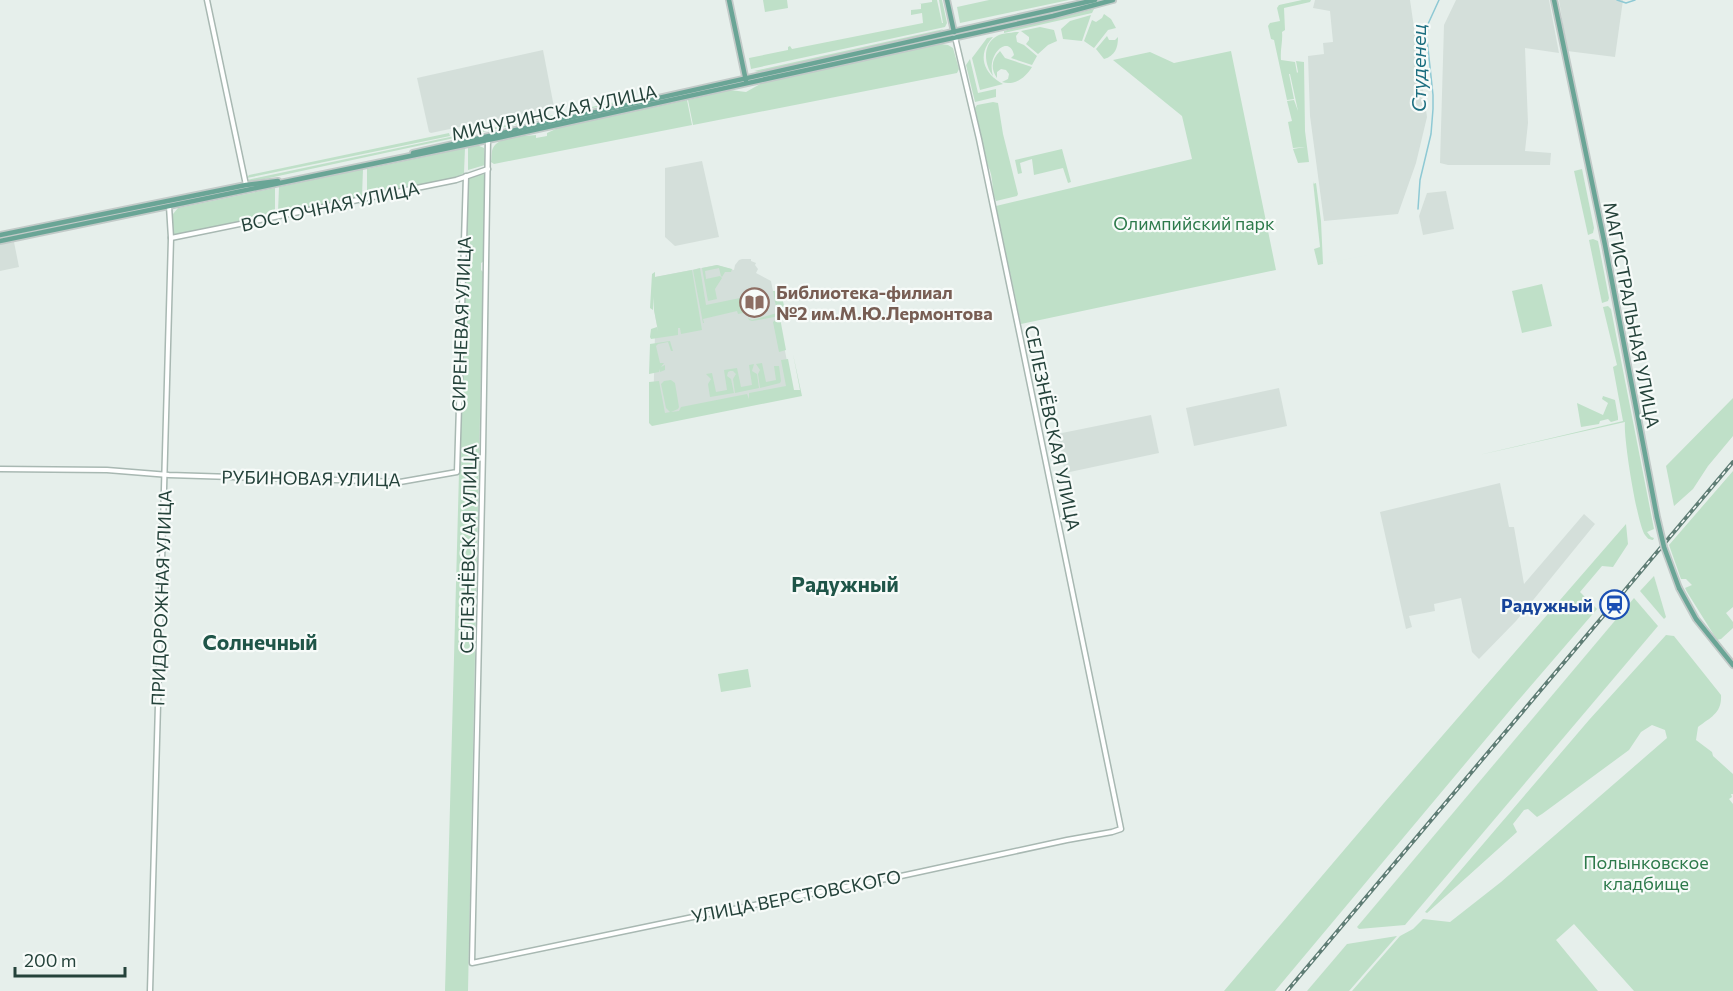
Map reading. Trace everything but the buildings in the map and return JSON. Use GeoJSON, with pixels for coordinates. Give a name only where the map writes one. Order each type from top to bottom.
{"type":"FeatureCollection","features":[{"type":"Feature","properties":{"kind":"main road"},"geometry":{"type":"LineString","coordinates":[[729,0],[746,81]]}},
{"type":"Feature","properties":{"kind":"main road"},"geometry":{"type":"LineString","coordinates":[[947,0],[954,34]]}},
{"type":"Feature","properties":{"kind":"main road","name":"МИЧУРИНСКАЯ УЛИЦА"},"geometry":{"type":"LineString","coordinates":[[0,241],[488,138],[954,34],[1095,0]]}},
{"type":"Feature","properties":{"kind":"main road","name":"МИЧУРИНСКАЯ УЛИЦА"},"geometry":{"type":"LineString","coordinates":[[954,34],[1065,13],[1113,0]]}},
{"type":"Feature","properties":{"kind":"main road","name":"МАГИСТРАЛЬНАЯ УЛИЦА"},"geometry":{"type":"LineString","coordinates":[[1554,0],[1664,547],[1678,588],[1696,619],[1733,665]]}},
{"type":"Feature","properties":{"kind":"main road","name":"МИЧУРИНСКАЯ УЛИЦА"},"geometry":{"type":"LineString","coordinates":[[0,236],[488,138]]}},
{"type":"Feature","properties":{"kind":"street"},"geometry":{"type":"LineString","coordinates":[[207,0],[246,185]]}},
{"type":"Feature","properties":{"kind":"street","name":"СЕЛЕЗНЁВСКАЯ УЛИЦА"},"geometry":{"type":"LineString","coordinates":[[954,34],[965,75],[1020,336],[1121,829]]}},
{"type":"Feature","properties":{"kind":"street","name":"СЕЛЕЗНЁВСКАЯ УЛИЦА"},"geometry":{"type":"LineString","coordinates":[[472,963],[488,138]]}},
{"type":"Feature","properties":{"kind":"street","name":"ВОСТОЧНАЯ УЛИЦА"},"geometry":{"type":"LineString","coordinates":[[171,238],[415,189],[456,180],[488,169]]}},
{"type":"Feature","properties":{"kind":"street","name":"СИРЕНЕВАЯ УЛИЦА"},"geometry":{"type":"LineString","coordinates":[[457,472],[466,176]]}},
{"type":"Feature","properties":{"kind":"street","name":"ПРИДОРОЖНАЯ УЛИЦА"},"geometry":{"type":"LineString","coordinates":[[150,991],[171,238],[170,206]]}},
{"type":"Feature","properties":{"kind":"street","name":"РУБИНОВАЯ УЛИЦА"},"geometry":{"type":"LineString","coordinates":[[0,469],[107,470],[164,475],[400,482],[457,472]]}},
{"type":"Feature","properties":{"kind":"street","name":"УЛИЦА ВЕРСТОВСКОГО"},"geometry":{"type":"LineString","coordinates":[[472,963],[1121,829]]}},
{"type":"Feature","properties":{"kind":"shaded area"},"geometry":{"type":"Polygon","coordinates":[[[1315,0],[1410,0],[1427,117],[1416,163],[1398,214],[1324,221],[1310,116],[1308,56],[1324,54],[1323,43],[1333,42],[1330,11],[1313,8],[1315,0]]]}},
{"type":"Feature","properties":{"kind":"shaded area"},"geometry":{"type":"Polygon","coordinates":[[[1456,0],[1549,0],[1559,53],[1525,48],[1528,123],[1525,151],[1551,153],[1550,165],[1448,165],[1440,163],[1444,25],[1456,0]]]}},
{"type":"Feature","properties":{"kind":"shaded area"},"geometry":{"type":"Polygon","coordinates":[[[1559,0],[1623,0],[1615,57],[1567,51],[1559,0]]]}},
{"type":"Feature","properties":{"kind":"shaded area"},"geometry":{"type":"Polygon","coordinates":[[[543,50],[554,107],[429,132],[417,78],[543,50]]]}},
{"type":"Feature","properties":{"kind":"shaded area"},"geometry":{"type":"Polygon","coordinates":[[[702,161],[719,237],[675,246],[665,237],[665,168],[702,161]]]}},
{"type":"Feature","properties":{"kind":"shaded area"},"geometry":{"type":"Polygon","coordinates":[[[1446,191],[1454,229],[1423,235],[1419,216],[1427,193],[1446,191]]]}},
{"type":"Feature","properties":{"kind":"shaded area"},"geometry":{"type":"Polygon","coordinates":[[[14,242],[19,267],[0,271],[0,244],[14,242]]]}},
{"type":"Feature","properties":{"kind":"shaded area"},"geometry":{"type":"Polygon","coordinates":[[[742,259],[751,259],[756,263],[758,269],[756,273],[771,281],[793,391],[653,418],[655,332],[658,331],[654,310],[655,277],[717,265],[734,270],[735,265],[742,259]]]}},
{"type":"Feature","properties":{"kind":"shaded area"},"geometry":{"type":"Polygon","coordinates":[[[1279,388],[1287,426],[1194,446],[1186,408],[1279,388]]]}},
{"type":"Feature","properties":{"kind":"shaded area"},"geometry":{"type":"Polygon","coordinates":[[[1151,415],[1159,453],[1065,473],[1057,434],[1151,415]]]}},
{"type":"Feature","properties":{"kind":"shaded area"},"geometry":{"type":"Polygon","coordinates":[[[1500,483],[1509,527],[1514,527],[1524,584],[1584,514],[1595,524],[1516,621],[1479,659],[1472,652],[1461,598],[1434,604],[1435,611],[1409,616],[1412,627],[1406,629],[1380,512],[1500,483]]]}},
{"type":"Feature","properties":{"kind":"green space"},"geometry":{"type":"Polygon","coordinates":[[[763,0],[787,0],[788,8],[765,12],[763,0]]]}},
{"type":"Feature","properties":{"kind":"green space"},"geometry":{"type":"Polygon","coordinates":[[[932,0],[937,0],[943,23],[939,0],[942,0],[947,23],[945,27],[751,69],[749,58],[788,50],[790,46],[792,49],[923,23],[922,13],[911,15],[911,10],[921,9],[921,4],[919,4],[932,2],[932,0]]]}},
{"type":"Feature","properties":{"kind":"green space"},"geometry":{"type":"Polygon","coordinates":[[[989,0],[1069,0],[960,23],[957,7],[989,0]]]}},
{"type":"Feature","properties":{"kind":"green space"},"geometry":{"type":"Polygon","coordinates":[[[1311,0],[1284,8],[1285,30],[1282,32],[1281,53],[1281,60],[1295,62],[1297,73],[1296,61],[1304,62],[1305,131],[1309,162],[1298,163],[1293,149],[1305,147],[1293,148],[1288,122],[1292,121],[1287,101],[1294,100],[1298,111],[1290,74],[1294,99],[1287,100],[1274,40],[1271,39],[1268,26],[1270,23],[1280,21],[1277,8],[1279,5],[1311,0]]]}},
{"type":"Feature","properties":{"kind":"green space"},"geometry":{"type":"Polygon","coordinates":[[[1094,9],[1092,13],[1004,33],[1014,28],[1094,9]]]}},
{"type":"Feature","properties":{"kind":"green space"},"geometry":{"type":"Polygon","coordinates":[[[1104,14],[1111,19],[1116,28],[1108,30],[1094,48],[1084,41],[1092,20],[1096,22],[1104,14]]]}},
{"type":"Feature","properties":{"kind":"green space"},"geometry":{"type":"Polygon","coordinates":[[[1091,15],[1082,41],[1063,39],[1061,29],[1070,21],[1091,15]]]}},
{"type":"Feature","properties":{"kind":"green space"},"geometry":{"type":"Polygon","coordinates":[[[1040,27],[1054,30],[1057,41],[1038,54],[1026,44],[1029,37],[1021,31],[1040,27]]]}},
{"type":"Feature","properties":{"kind":"green space"},"geometry":{"type":"Polygon","coordinates":[[[944,29],[759,72],[754,71],[944,29]]]}},
{"type":"Feature","properties":{"kind":"green space"},"geometry":{"type":"Polygon","coordinates":[[[1019,32],[1016,36],[1017,42],[1037,56],[1032,65],[1011,58],[1014,55],[1011,49],[1008,46],[1003,47],[995,54],[993,76],[986,61],[989,44],[999,35],[1019,32]]]}},
{"type":"Feature","properties":{"kind":"green space"},"geometry":{"type":"Polygon","coordinates":[[[1107,36],[1109,40],[1115,40],[1118,37],[1118,41],[1113,54],[1104,59],[1096,49],[1107,36]]]}},
{"type":"Feature","properties":{"kind":"green space"},"geometry":{"type":"Polygon","coordinates":[[[993,37],[985,51],[984,63],[991,75],[1003,84],[980,90],[972,58],[987,38],[993,37]]]}},
{"type":"Feature","properties":{"kind":"green space"},"geometry":{"type":"Polygon","coordinates":[[[941,44],[953,48],[959,69],[957,73],[693,125],[688,100],[730,90],[746,92],[762,83],[941,44]]]}},
{"type":"Feature","properties":{"kind":"green space"},"geometry":{"type":"Polygon","coordinates":[[[1000,51],[1005,58],[1032,67],[1020,80],[1011,83],[1002,82],[1008,79],[1009,74],[1006,70],[1001,69],[997,72],[997,78],[993,67],[995,57],[1000,51]]]}},
{"type":"Feature","properties":{"kind":"green space","name":"Олимпийский парк"},"geometry":{"type":"Polygon","coordinates":[[[1231,51],[1276,270],[1021,324],[996,206],[1192,159],[1182,116],[1113,60],[1150,52],[1174,63],[1231,51]]]}},
{"type":"Feature","properties":{"kind":"green space"},"geometry":{"type":"Polygon","coordinates":[[[970,59],[978,93],[996,89],[996,97],[975,102],[966,65],[970,59]]]}},
{"type":"Feature","properties":{"kind":"green space"},"geometry":{"type":"Polygon","coordinates":[[[629,99],[250,182],[247,180],[629,99]]]}},
{"type":"Feature","properties":{"kind":"green space"},"geometry":{"type":"Polygon","coordinates":[[[687,100],[692,125],[494,164],[491,162],[492,151],[496,144],[512,137],[547,136],[547,133],[558,128],[687,100]]]}},
{"type":"Feature","properties":{"kind":"green space"},"geometry":{"type":"Polygon","coordinates":[[[998,103],[1018,194],[996,201],[975,108],[977,105],[998,103]]]}},
{"type":"Feature","properties":{"kind":"green space"},"geometry":{"type":"Polygon","coordinates":[[[449,133],[450,136],[247,178],[249,175],[449,133]]]}},
{"type":"Feature","properties":{"kind":"green space"},"geometry":{"type":"Polygon","coordinates":[[[477,145],[484,148],[485,165],[468,170],[468,147],[477,145]]]}},
{"type":"Feature","properties":{"kind":"green space"},"geometry":{"type":"Polygon","coordinates":[[[465,148],[464,173],[456,178],[367,194],[367,169],[465,148]]]}},
{"type":"Feature","properties":{"kind":"green space"},"geometry":{"type":"Polygon","coordinates":[[[1062,149],[1071,182],[1068,183],[1063,168],[1034,175],[1032,159],[1020,163],[1022,173],[1018,174],[1015,160],[1062,149]]]}},
{"type":"Feature","properties":{"kind":"green space"},"geometry":{"type":"Polygon","coordinates":[[[363,169],[360,198],[278,212],[279,187],[363,169]]]}},
{"type":"Feature","properties":{"kind":"green space"},"geometry":{"type":"Polygon","coordinates":[[[1582,169],[1594,228],[1593,233],[1588,235],[1574,171],[1582,169]]]}},
{"type":"Feature","properties":{"kind":"green space"},"geometry":{"type":"Polygon","coordinates":[[[485,174],[484,261],[481,263],[483,272],[468,991],[445,991],[467,177],[485,174]]]}},
{"type":"Feature","properties":{"kind":"green space"},"geometry":{"type":"Polygon","coordinates":[[[1316,183],[1321,221],[1323,264],[1318,265],[1314,249],[1320,247],[1313,184],[1316,183]]]}},
{"type":"Feature","properties":{"kind":"green space"},"geometry":{"type":"Polygon","coordinates":[[[275,188],[275,212],[272,216],[173,234],[173,214],[178,208],[275,188]]]}},
{"type":"Feature","properties":{"kind":"green space"},"geometry":{"type":"Polygon","coordinates":[[[1589,240],[1598,241],[1609,298],[1608,301],[1602,303],[1589,240]]]}},
{"type":"Feature","properties":{"kind":"green space"},"geometry":{"type":"Polygon","coordinates":[[[717,265],[732,269],[731,272],[725,272],[722,277],[719,268],[705,271],[706,279],[720,276],[722,278],[715,289],[717,299],[708,301],[702,268],[717,265]]]}},
{"type":"Feature","properties":{"kind":"green space"},"geometry":{"type":"Polygon","coordinates":[[[700,268],[706,305],[740,298],[743,313],[738,314],[737,311],[703,319],[703,323],[693,270],[700,268]]]}},
{"type":"Feature","properties":{"kind":"green space"},"geometry":{"type":"Polygon","coordinates":[[[692,270],[702,330],[681,334],[678,328],[678,335],[651,339],[651,329],[657,327],[658,331],[654,297],[653,310],[650,308],[652,274],[655,272],[655,277],[692,270]]]}},
{"type":"Feature","properties":{"kind":"green space"},"geometry":{"type":"Polygon","coordinates":[[[1542,284],[1552,326],[1522,333],[1512,291],[1542,284]]]}},
{"type":"Feature","properties":{"kind":"green space"},"geometry":{"type":"Polygon","coordinates":[[[773,291],[779,294],[781,292],[786,315],[752,321],[749,320],[748,318],[752,320],[777,313],[773,291]]]}},
{"type":"Feature","properties":{"kind":"green space"},"geometry":{"type":"Polygon","coordinates":[[[1608,306],[1611,309],[1654,529],[1647,532],[1654,538],[1653,540],[1648,539],[1645,535],[1638,515],[1628,461],[1625,422],[1479,455],[1623,421],[1613,367],[1617,365],[1603,307],[1608,306]]]}},
{"type":"Feature","properties":{"kind":"green space"},"geometry":{"type":"Polygon","coordinates":[[[780,318],[786,350],[779,352],[773,322],[780,318]]]}},
{"type":"Feature","properties":{"kind":"green space"},"geometry":{"type":"Polygon","coordinates":[[[670,341],[673,351],[668,342],[656,346],[660,363],[664,363],[661,367],[665,365],[665,370],[660,372],[660,369],[659,372],[649,374],[650,344],[670,341]]]}},
{"type":"Feature","properties":{"kind":"green space"},"geometry":{"type":"Polygon","coordinates":[[[793,354],[802,396],[652,426],[649,423],[649,382],[659,381],[665,413],[670,412],[666,408],[661,384],[671,380],[675,383],[679,407],[671,412],[679,411],[681,407],[747,394],[749,399],[749,393],[786,386],[781,360],[788,359],[794,390],[800,390],[793,354]]]}},
{"type":"Feature","properties":{"kind":"green space"},"geometry":{"type":"Polygon","coordinates":[[[762,363],[766,382],[776,380],[774,366],[779,366],[780,383],[760,388],[758,374],[760,370],[756,364],[762,363]]]}},
{"type":"Feature","properties":{"kind":"green space"},"geometry":{"type":"Polygon","coordinates":[[[754,364],[752,371],[757,374],[759,388],[735,393],[733,379],[736,374],[730,371],[727,376],[731,379],[734,393],[710,397],[708,384],[711,379],[706,374],[712,373],[716,392],[727,390],[724,370],[737,368],[741,387],[752,385],[749,365],[754,364]]]}},
{"type":"Feature","properties":{"kind":"green space"},"geometry":{"type":"Polygon","coordinates":[[[1603,396],[1615,400],[1618,420],[1611,422],[1608,419],[1600,421],[1599,424],[1581,427],[1577,403],[1603,415],[1608,403],[1602,399],[1603,396]]]}},
{"type":"Feature","properties":{"kind":"green space"},"geometry":{"type":"Polygon","coordinates":[[[1733,398],[1733,436],[1708,466],[1693,489],[1674,506],[1666,466],[1733,398]]]}},
{"type":"Feature","properties":{"kind":"green space"},"geometry":{"type":"Polygon","coordinates":[[[1733,471],[1733,607],[1726,613],[1733,622],[1733,628],[1717,640],[1687,592],[1685,588],[1692,585],[1686,579],[1681,579],[1669,545],[1733,471]]]}},
{"type":"Feature","properties":{"kind":"green space"},"geometry":{"type":"Polygon","coordinates":[[[1626,524],[1628,544],[1613,567],[1602,566],[1580,592],[1597,609],[1275,991],[1224,991],[1384,803],[1626,524]]]}},
{"type":"Feature","properties":{"kind":"green space"},"geometry":{"type":"Polygon","coordinates":[[[1654,576],[1666,617],[1664,619],[1640,591],[1654,576]]]}},
{"type":"Feature","properties":{"kind":"green space"},"geometry":{"type":"Polygon","coordinates":[[[1634,598],[1658,626],[1405,925],[1359,929],[1357,927],[1634,598]]]}},
{"type":"Feature","properties":{"kind":"green space","name":"Полынковское кладбище"},"geometry":{"type":"Polygon","coordinates":[[[1666,635],[1674,636],[1721,695],[1718,710],[1698,727],[1696,740],[1712,752],[1713,756],[1733,774],[1733,794],[1729,799],[1733,804],[1733,991],[1634,991],[1574,924],[1556,940],[1598,991],[1352,991],[1400,936],[1413,929],[1423,919],[1450,922],[1501,882],[1667,738],[1665,730],[1652,725],[1641,732],[1629,750],[1542,814],[1537,817],[1528,809],[1524,810],[1513,824],[1517,832],[1427,913],[1425,912],[1589,720],[1666,635]]]}},
{"type":"Feature","properties":{"kind":"green space"},"geometry":{"type":"Polygon","coordinates":[[[748,669],[751,687],[721,692],[718,674],[748,669]]]}},
{"type":"Feature","properties":{"kind":"green space"},"geometry":{"type":"Polygon","coordinates":[[[1397,936],[1349,991],[1307,991],[1347,944],[1397,936]]]}},
{"type":"Feature","properties":{"kind":"waterway","name":"Студенец"},"geometry":{"type":"LineString","coordinates":[[1418,209],[1420,180],[1431,134],[1433,109],[1427,39],[1428,24],[1439,0]]}},
{"type":"Feature","properties":{"kind":"waterway","name":"Студенец"},"geometry":{"type":"LineString","coordinates":[[1617,0],[1626,3],[1635,0]]}},
{"type":"Feature","properties":{"kind":"railway"},"geometry":{"type":"LineString","coordinates":[[1287,991],[1733,462]]}},
{"type":"Feature","properties":{"kind":"place","name":"Библиотека-филиал №2 им.М.Ю.Лермонтова"},"geometry":{"type":"Point","coordinates":[755,302]}},
{"type":"Feature","properties":{"kind":"place","name":"Радужный"},"geometry":{"type":"Point","coordinates":[1614,605]}},
{"type":"Feature","properties":{"kind":"district","name":"Радужный"},"geometry":{"type":"Point","coordinates":[845,583]}},
{"type":"Feature","properties":{"kind":"district","name":"Солнечный"},"geometry":{"type":"Point","coordinates":[260,641]}}]}
